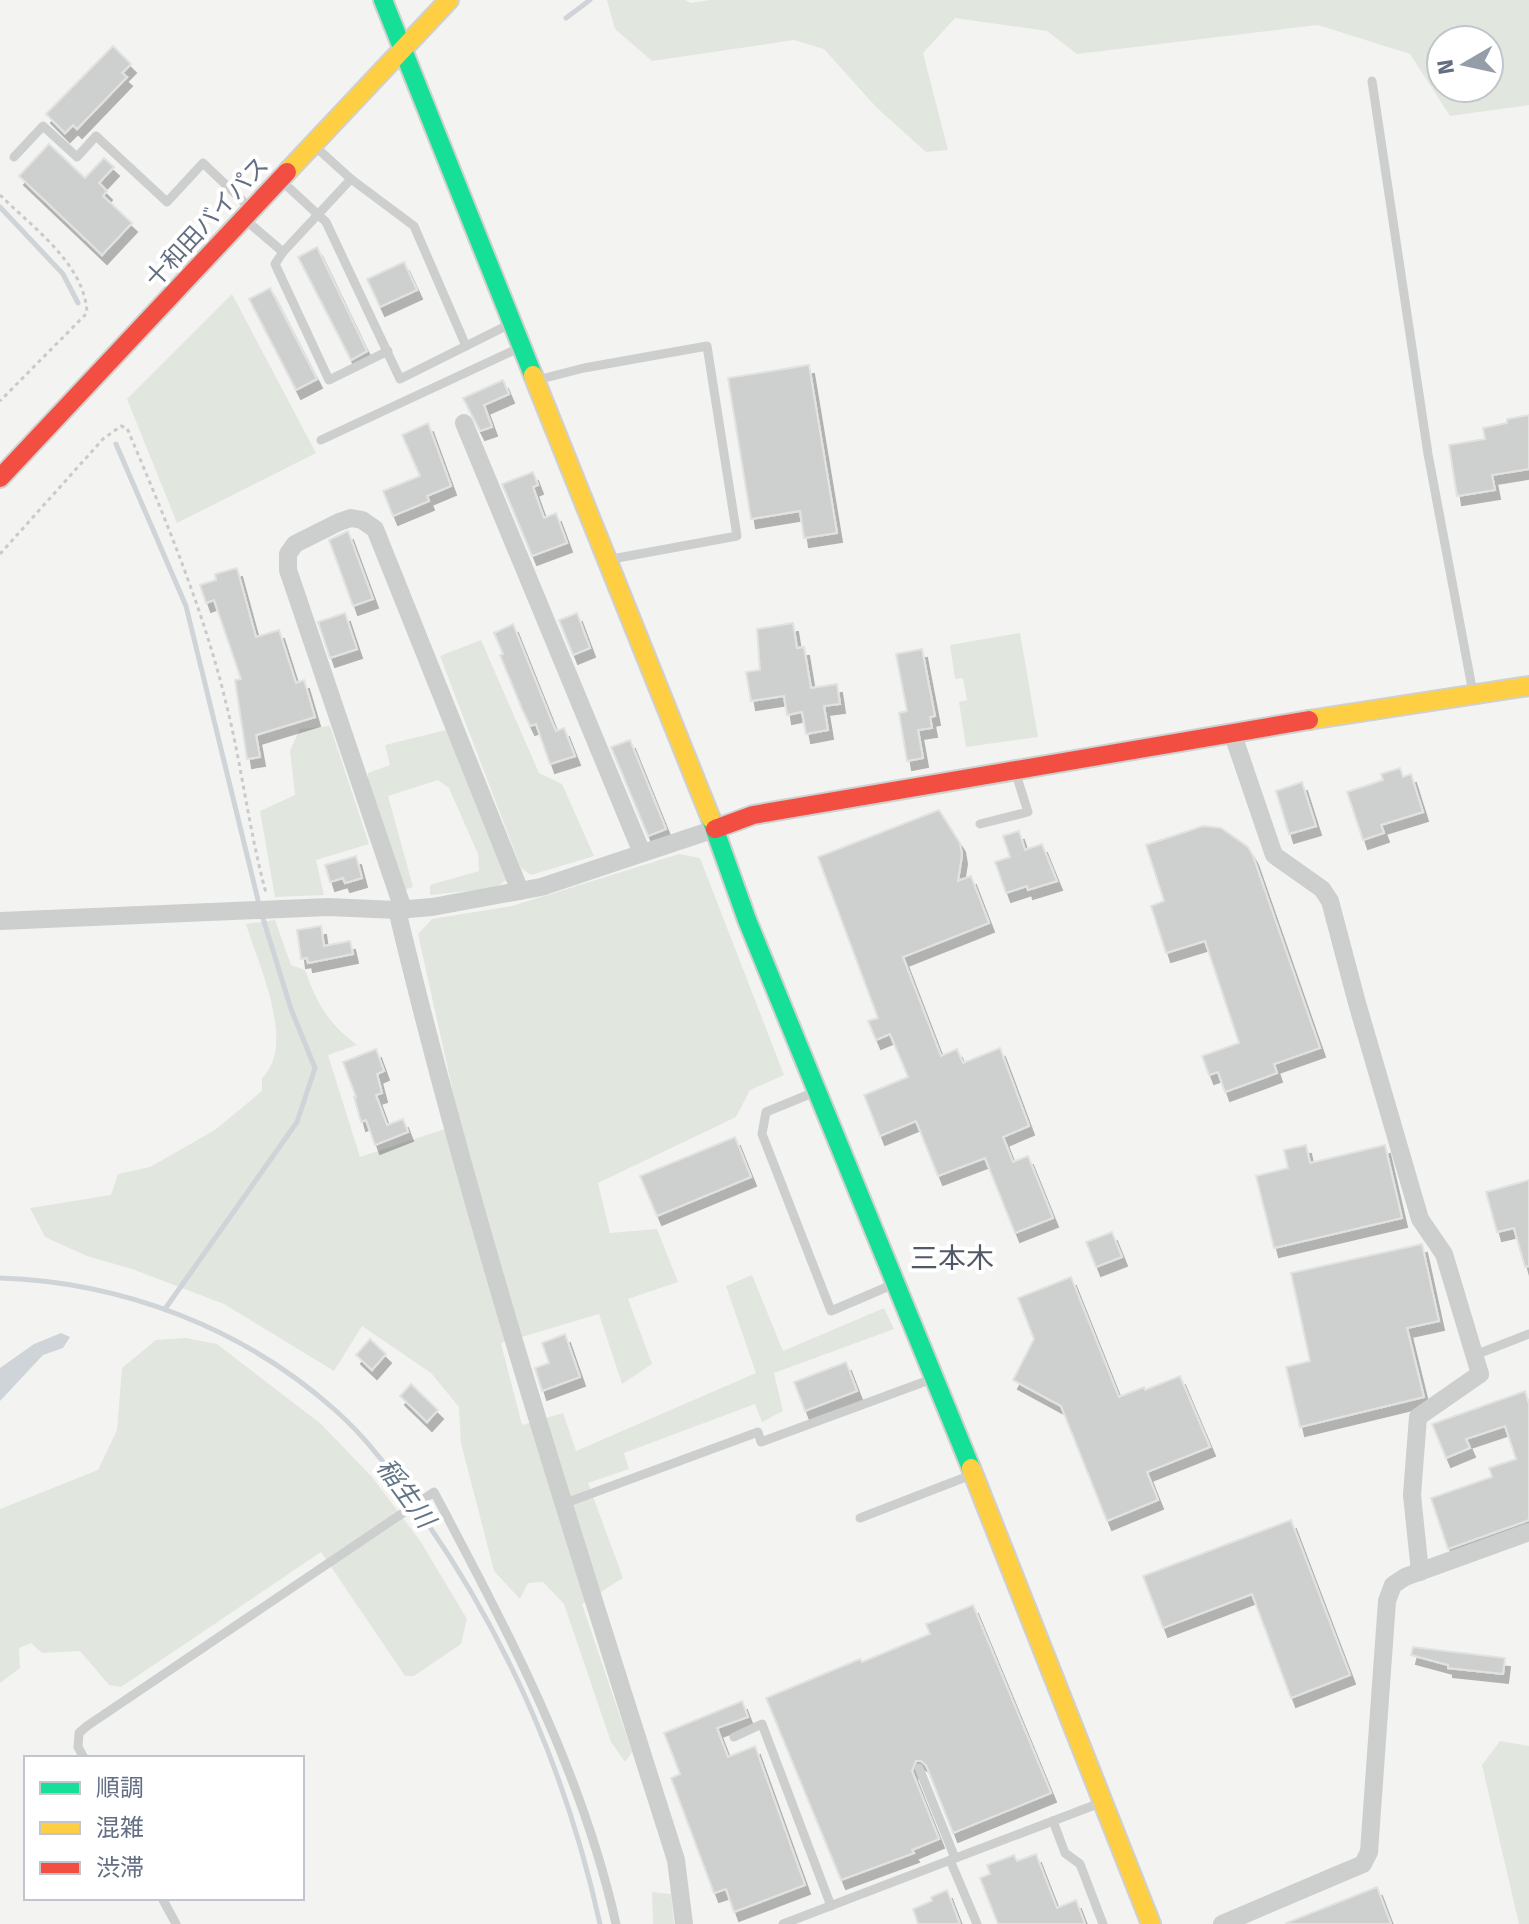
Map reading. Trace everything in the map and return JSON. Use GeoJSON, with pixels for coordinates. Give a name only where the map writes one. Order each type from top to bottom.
{"type":"FeatureCollection","features":[{"type":"Feature","properties":{"kind":"main road"},"geometry":{"type":"LineString","coordinates":[[383,0],[715,829],[747,920],[974,1473],[1151,1924]]}},
{"type":"Feature","properties":{"kind":"main road","name":"十和田バイパス"},"geometry":{"type":"LineString","coordinates":[[0,478],[449,0]]}},
{"type":"Feature","properties":{"kind":"main road"},"geometry":{"type":"LineString","coordinates":[[715,829],[753,815],[1232,732],[1529,686]]}},
{"type":"Feature","properties":{"kind":"street"},"geometry":{"type":"LineString","coordinates":[[464,423],[642,853]]}},
{"type":"Feature","properties":{"kind":"street"},"geometry":{"type":"LineString","coordinates":[[520,891],[375,529],[362,520],[351,518],[295,544],[288,554],[288,570],[400,910],[449,1118],[562,1504],[676,1860],[684,1924]]}},
{"type":"Feature","properties":{"kind":"street"},"geometry":{"type":"LineString","coordinates":[[1232,732],[1274,855],[1322,889],[1330,901],[1420,1219],[1444,1254],[1480,1374],[1418,1417],[1412,1495],[1420,1572]]}},
{"type":"Feature","properties":{"kind":"street"},"geometry":{"type":"LineString","coordinates":[[0,921],[328,907],[400,910],[432,907],[541,887],[715,829]]}},
{"type":"Feature","properties":{"kind":"street"},"geometry":{"type":"LineString","coordinates":[[1222,1924],[1363,1864],[1369,1852],[1387,1601],[1393,1585],[1529,1532]]}},
{"type":"Feature","properties":{"kind":"lane"},"geometry":{"type":"LineString","coordinates":[[1372,81],[1428,454],[1473,695]]}},
{"type":"Feature","properties":{"kind":"lane"},"geometry":{"type":"LineString","coordinates":[[14,157],[43,126],[77,157],[96,136],[167,202],[203,163],[283,252]]}},
{"type":"Feature","properties":{"kind":"lane"},"geometry":{"type":"LineString","coordinates":[[312,144],[351,179],[414,226],[466,346]]}},
{"type":"Feature","properties":{"kind":"lane"},"geometry":{"type":"LineString","coordinates":[[279,179],[326,222],[400,379],[512,323]]}},
{"type":"Feature","properties":{"kind":"lane"},"geometry":{"type":"LineString","coordinates":[[351,179],[275,264],[329,380],[388,351]]}},
{"type":"Feature","properties":{"kind":"lane"},"geometry":{"type":"LineString","coordinates":[[534,381],[584,368],[707,346],[737,536],[607,561]]}},
{"type":"Feature","properties":{"kind":"lane"},"geometry":{"type":"LineString","coordinates":[[321,440],[521,347]]}},
{"type":"Feature","properties":{"kind":"lane"},"geometry":{"type":"LineString","coordinates":[[980,824],[1028,812],[1015,770]]}},
{"type":"Feature","properties":{"kind":"lane"},"geometry":{"type":"LineString","coordinates":[[818,1091],[766,1112],[762,1134],[831,1311],[897,1283]]}},
{"type":"Feature","properties":{"kind":"lane"},"geometry":{"type":"LineString","coordinates":[[1475,1355],[1529,1334]]}},
{"type":"Feature","properties":{"kind":"lane"},"geometry":{"type":"LineString","coordinates":[[562,1504],[758,1432],[761,1442],[935,1378]]}},
{"type":"Feature","properties":{"kind":"lane"},"geometry":{"type":"LineString","coordinates":[[860,1518],[974,1473]]}},
{"type":"Feature","properties":{"kind":"lane"},"geometry":{"type":"LineString","coordinates":[[83,1756],[78,1747],[79,1733],[87,1726],[434,1492],[540,1698],[580,1797],[602,1865],[616,1924]]}},
{"type":"Feature","properties":{"kind":"lane"},"geometry":{"type":"LineString","coordinates":[[734,1737],[762,1724],[831,1906]]}},
{"type":"Feature","properties":{"kind":"lane"},"geometry":{"type":"LineString","coordinates":[[919,1768],[977,1924]]}},
{"type":"Feature","properties":{"kind":"lane"},"geometry":{"type":"LineString","coordinates":[[783,1924],[1103,1801]]}},
{"type":"Feature","properties":{"kind":"lane"},"geometry":{"type":"LineString","coordinates":[[1053,1821],[1065,1853],[1080,1864],[1103,1924]]}},
{"type":"Feature","properties":{"kind":"lane"},"geometry":{"type":"LineString","coordinates":[[163,1900],[176,1924]]}},
{"type":"Feature","properties":{"kind":"path"},"geometry":{"type":"LineString","coordinates":[[0,195],[69,264],[87,300],[87,313],[0,401]]}},
{"type":"Feature","properties":{"kind":"path"},"geometry":{"type":"LineString","coordinates":[[0,554],[103,439],[121,426],[127,428],[190,581],[227,703],[257,859],[271,909]]}},
{"type":"Feature","properties":{"kind":"shaded area"},"geometry":{"type":"Polygon","coordinates":[[[607,0],[685,0],[691,3],[710,0],[1529,0],[1529,105],[1450,116],[1442,104],[1505,104],[1505,24],[1425,24],[1425,77],[1410,54],[1318,25],[1077,54],[1047,31],[955,18],[923,53],[948,150],[926,152],[876,107],[824,49],[794,40],[652,61],[615,29],[607,0]]]}},
{"type":"Feature","properties":{"kind":"shaded area"},"geometry":{"type":"Polygon","coordinates":[[[232,294],[316,453],[177,523],[127,399],[232,294]]]}},
{"type":"Feature","properties":{"kind":"shaded area"},"geometry":{"type":"Polygon","coordinates":[[[1020,633],[1038,737],[966,747],[959,702],[967,700],[963,678],[955,679],[950,645],[1020,633]]]}},
{"type":"Feature","properties":{"kind":"shaded area"},"geometry":{"type":"Polygon","coordinates":[[[481,640],[539,773],[562,784],[594,856],[531,875],[521,868],[440,656],[481,640]]]}},
{"type":"Feature","properties":{"kind":"shaded area"},"geometry":{"type":"Polygon","coordinates":[[[330,726],[369,844],[316,860],[324,895],[275,897],[260,811],[295,795],[290,751],[300,729],[330,726]]]}},
{"type":"Feature","properties":{"kind":"shaded area"},"geometry":{"type":"Polygon","coordinates":[[[446,730],[506,880],[495,888],[430,895],[430,885],[479,871],[478,854],[449,788],[438,780],[388,796],[413,887],[402,891],[368,784],[368,773],[390,765],[385,745],[446,730]]]}},
{"type":"Feature","properties":{"kind":"shaded area"},"geometry":{"type":"Polygon","coordinates":[[[679,854],[700,858],[784,1075],[750,1090],[736,1117],[598,1183],[610,1233],[657,1229],[678,1282],[628,1299],[652,1364],[622,1384],[599,1314],[501,1343],[522,1425],[563,1413],[576,1451],[756,1373],[726,1286],[752,1275],[783,1351],[884,1308],[894,1329],[774,1373],[783,1411],[762,1422],[755,1404],[624,1453],[629,1469],[588,1483],[623,1578],[582,1604],[632,1752],[625,1762],[611,1742],[564,1604],[543,1582],[528,1583],[520,1599],[494,1571],[461,1443],[459,1407],[431,1373],[362,1326],[334,1371],[224,1304],[132,1269],[87,1256],[45,1237],[30,1208],[111,1195],[118,1174],[150,1167],[215,1130],[262,1091],[262,1078],[272,1064],[276,1046],[275,1025],[266,982],[246,924],[275,920],[291,965],[305,970],[325,1012],[338,1029],[357,1045],[328,1055],[360,1157],[460,1124],[418,934],[432,919],[512,906],[679,854]]]}},
{"type":"Feature","properties":{"kind":"shaded area"},"geometry":{"type":"Polygon","coordinates":[[[61,1333],[70,1337],[63,1348],[43,1355],[0,1401],[0,1368],[34,1344],[61,1333]]]}},
{"type":"Feature","properties":{"kind":"shaded area"},"geometry":{"type":"Polygon","coordinates":[[[186,1338],[217,1344],[321,1424],[372,1477],[421,1542],[467,1619],[461,1644],[414,1676],[405,1676],[321,1552],[121,1687],[109,1685],[80,1651],[42,1653],[31,1643],[19,1648],[20,1668],[0,1683],[0,1509],[98,1470],[117,1430],[122,1368],[156,1340],[186,1338]]]}},
{"type":"Feature","properties":{"kind":"shaded area"},"geometry":{"type":"Polygon","coordinates":[[[1500,1741],[1529,1746],[1529,1924],[1519,1924],[1482,1765],[1500,1741]]]}},
{"type":"Feature","properties":{"kind":"shaded area"},"geometry":{"type":"Polygon","coordinates":[[[652,1892],[671,1894],[674,1924],[653,1924],[652,1892]]]}},
{"type":"Feature","properties":{"kind":"building"},"geometry":{"type":"Polygon","coordinates":[[[113,46],[131,64],[122,73],[127,77],[77,129],[73,125],[65,133],[46,114],[113,46]]]}},
{"type":"Feature","properties":{"kind":"building"},"geometry":{"type":"Polygon","coordinates":[[[49,144],[85,178],[104,158],[114,167],[99,183],[107,191],[103,196],[132,223],[102,255],[19,176],[49,144]]]}},
{"type":"Feature","properties":{"kind":"building"},"geometry":{"type":"Polygon","coordinates":[[[317,247],[367,351],[351,360],[298,257],[317,247]]]}},
{"type":"Feature","properties":{"kind":"building"},"geometry":{"type":"Polygon","coordinates":[[[404,262],[417,290],[380,307],[367,279],[404,262]]]}},
{"type":"Feature","properties":{"kind":"building"},"geometry":{"type":"Polygon","coordinates":[[[270,288],[317,379],[296,390],[249,299],[270,288]]]}},
{"type":"Feature","properties":{"kind":"building"},"geometry":{"type":"Polygon","coordinates":[[[809,365],[837,533],[804,538],[800,511],[751,519],[728,378],[809,365]]]}},
{"type":"Feature","properties":{"kind":"building"},"geometry":{"type":"Polygon","coordinates":[[[503,380],[509,394],[484,405],[492,427],[480,431],[463,398],[503,380]]]}},
{"type":"Feature","properties":{"kind":"building"},"geometry":{"type":"Polygon","coordinates":[[[1529,415],[1529,469],[1492,475],[1495,490],[1457,496],[1449,445],[1485,439],[1483,428],[1529,415]]]}},
{"type":"Feature","properties":{"kind":"building"},"geometry":{"type":"Polygon","coordinates":[[[428,423],[451,486],[427,496],[429,501],[393,516],[383,491],[420,476],[402,435],[428,423]]]}},
{"type":"Feature","properties":{"kind":"building"},"geometry":{"type":"Polygon","coordinates":[[[533,472],[538,485],[533,487],[544,518],[556,513],[567,543],[532,556],[502,484],[533,472]]]}},
{"type":"Feature","properties":{"kind":"building"},"geometry":{"type":"Polygon","coordinates":[[[348,531],[373,599],[353,606],[329,540],[348,531]]]}},
{"type":"Feature","properties":{"kind":"building"},"geometry":{"type":"Polygon","coordinates":[[[237,568],[256,637],[279,630],[296,683],[304,680],[315,717],[256,735],[260,757],[247,759],[235,680],[241,679],[214,600],[206,603],[200,585],[216,580],[215,574],[237,568]]]}},
{"type":"Feature","properties":{"kind":"building"},"geometry":{"type":"Polygon","coordinates":[[[345,613],[357,649],[330,658],[318,622],[345,613]]]}},
{"type":"Feature","properties":{"kind":"building"},"geometry":{"type":"Polygon","coordinates":[[[577,613],[590,648],[573,655],[559,620],[577,613]]]}},
{"type":"Feature","properties":{"kind":"building"},"geometry":{"type":"Polygon","coordinates":[[[793,623],[797,648],[804,647],[811,688],[837,684],[840,704],[824,706],[828,730],[806,734],[802,712],[787,715],[784,696],[751,701],[746,672],[760,670],[757,629],[793,623]]]}},
{"type":"Feature","properties":{"kind":"building"},"geometry":{"type":"Polygon","coordinates":[[[513,624],[556,731],[564,728],[575,756],[550,764],[536,724],[530,726],[522,709],[494,633],[513,624]]]}},
{"type":"Feature","properties":{"kind":"building"},"geometry":{"type":"Polygon","coordinates":[[[922,649],[935,716],[930,717],[932,728],[918,730],[923,758],[907,761],[899,713],[907,711],[896,654],[922,649]]]}},
{"type":"Feature","properties":{"kind":"building"},"geometry":{"type":"Polygon","coordinates":[[[630,740],[666,829],[648,836],[611,747],[630,740]]]}},
{"type":"Feature","properties":{"kind":"building"},"geometry":{"type":"Polygon","coordinates":[[[1400,768],[1403,777],[1411,774],[1423,812],[1381,825],[1384,833],[1363,840],[1347,792],[1383,780],[1381,774],[1400,768]]]}},
{"type":"Feature","properties":{"kind":"building"},"geometry":{"type":"Polygon","coordinates":[[[1302,782],[1316,826],[1289,834],[1276,791],[1302,782]]]}},
{"type":"Feature","properties":{"kind":"building"},"geometry":{"type":"Polygon","coordinates":[[[939,810],[960,843],[962,855],[958,881],[971,876],[989,923],[903,957],[941,1056],[957,1049],[963,1063],[1000,1048],[1029,1126],[1003,1137],[1013,1162],[1028,1156],[1053,1218],[1015,1233],[985,1158],[938,1176],[916,1121],[880,1136],[864,1095],[908,1077],[890,1034],[876,1040],[868,1021],[878,1018],[818,857],[939,810]]]}},
{"type":"Feature","properties":{"kind":"building"},"geometry":{"type":"Polygon","coordinates":[[[1203,826],[1221,828],[1248,847],[1253,856],[1320,1048],[1274,1064],[1277,1073],[1225,1092],[1218,1072],[1209,1075],[1202,1056],[1239,1043],[1205,941],[1166,953],[1151,906],[1164,901],[1146,845],[1203,826]]]}},
{"type":"Feature","properties":{"kind":"building"},"geometry":{"type":"Polygon","coordinates":[[[1019,831],[1025,850],[1042,844],[1057,881],[1006,893],[995,862],[1010,857],[1003,836],[1019,831]]]}},
{"type":"Feature","properties":{"kind":"building"},"geometry":{"type":"Polygon","coordinates":[[[356,856],[362,878],[345,883],[343,878],[330,882],[325,865],[356,856]]]}},
{"type":"Feature","properties":{"kind":"building"},"geometry":{"type":"Polygon","coordinates":[[[321,926],[324,946],[350,941],[353,954],[308,963],[307,958],[301,959],[297,930],[321,926]]]}},
{"type":"Feature","properties":{"kind":"building"},"geometry":{"type":"Polygon","coordinates":[[[376,1049],[384,1071],[377,1074],[382,1093],[376,1095],[387,1125],[403,1119],[408,1132],[375,1145],[366,1120],[361,1122],[343,1062],[376,1049]]]}},
{"type":"Feature","properties":{"kind":"building"},"geometry":{"type":"Polygon","coordinates":[[[735,1137],[751,1177],[657,1216],[640,1176],[735,1137]]]}},
{"type":"Feature","properties":{"kind":"building"},"geometry":{"type":"Polygon","coordinates":[[[1306,1145],[1310,1163],[1385,1145],[1402,1218],[1274,1248],[1256,1176],[1288,1168],[1284,1150],[1306,1145]]]}},
{"type":"Feature","properties":{"kind":"building"},"geometry":{"type":"Polygon","coordinates":[[[1529,1180],[1529,1266],[1525,1267],[1514,1228],[1497,1232],[1486,1192],[1529,1180]]]}},
{"type":"Feature","properties":{"kind":"building"},"geometry":{"type":"Polygon","coordinates":[[[1112,1232],[1122,1257],[1096,1267],[1086,1242],[1112,1232]]]}},
{"type":"Feature","properties":{"kind":"building"},"geometry":{"type":"Polygon","coordinates":[[[1422,1244],[1439,1321],[1407,1328],[1424,1397],[1300,1427],[1286,1367],[1310,1361],[1291,1273],[1422,1244]]]}},
{"type":"Feature","properties":{"kind":"building"},"geometry":{"type":"Polygon","coordinates":[[[1071,1277],[1119,1397],[1180,1376],[1210,1447],[1147,1472],[1158,1500],[1107,1521],[1061,1406],[1013,1380],[1034,1339],[1018,1298],[1071,1277]]]}},
{"type":"Feature","properties":{"kind":"building"},"geometry":{"type":"Polygon","coordinates":[[[565,1334],[580,1377],[542,1391],[535,1368],[549,1363],[542,1343],[565,1334]]]}},
{"type":"Feature","properties":{"kind":"building"},"geometry":{"type":"Polygon","coordinates":[[[370,1339],[386,1354],[372,1370],[356,1355],[370,1339]]]}},
{"type":"Feature","properties":{"kind":"building"},"geometry":{"type":"Polygon","coordinates":[[[846,1362],[857,1391],[805,1411],[794,1382],[846,1362]]]}},
{"type":"Feature","properties":{"kind":"building"},"geometry":{"type":"Polygon","coordinates":[[[411,1384],[438,1410],[427,1422],[400,1396],[411,1384]]]}},
{"type":"Feature","properties":{"kind":"building"},"geometry":{"type":"Polygon","coordinates":[[[1525,1391],[1529,1404],[1529,1520],[1448,1549],[1431,1498],[1492,1477],[1489,1468],[1516,1459],[1505,1426],[1466,1439],[1470,1448],[1446,1458],[1432,1424],[1525,1391]]]}},
{"type":"Feature","properties":{"kind":"building"},"geometry":{"type":"Polygon","coordinates":[[[1291,1520],[1350,1675],[1291,1698],[1252,1594],[1163,1628],[1143,1576],[1291,1520]]]}},
{"type":"Feature","properties":{"kind":"building"},"geometry":{"type":"Polygon","coordinates":[[[973,1605],[1051,1793],[953,1833],[926,1765],[916,1761],[912,1771],[939,1839],[912,1850],[914,1853],[841,1880],[766,1698],[930,1634],[926,1624],[973,1605]]]}},
{"type":"Feature","properties":{"kind":"building"},"geometry":{"type":"Polygon","coordinates":[[[1413,1647],[1505,1658],[1503,1674],[1448,1668],[1448,1665],[1411,1655],[1413,1647]]]}},
{"type":"Feature","properties":{"kind":"building"},"geometry":{"type":"Polygon","coordinates":[[[742,1701],[748,1717],[717,1728],[728,1757],[755,1746],[805,1885],[734,1912],[726,1889],[714,1893],[671,1778],[680,1774],[664,1733],[742,1701]]]}},
{"type":"Feature","properties":{"kind":"building"},"geometry":{"type":"Polygon","coordinates":[[[1036,1854],[1057,1908],[1076,1900],[1085,1924],[998,1924],[980,1878],[990,1874],[987,1865],[1014,1855],[1017,1861],[1036,1854]]]}},
{"type":"Feature","properties":{"kind":"building"},"geometry":{"type":"Polygon","coordinates":[[[1377,1887],[1391,1924],[1286,1923],[1377,1887]]]}},
{"type":"Feature","properties":{"kind":"building"},"geometry":{"type":"Polygon","coordinates":[[[947,1890],[960,1924],[918,1924],[913,1909],[947,1890]]]}},
{"type":"Feature","properties":{"kind":"waterway"},"geometry":{"type":"LineString","coordinates":[[566,18],[590,0]]}},
{"type":"Feature","properties":{"kind":"waterway"},"geometry":{"type":"LineString","coordinates":[[0,207],[63,274],[78,303]]}},
{"type":"Feature","properties":{"kind":"waterway"},"geometry":{"type":"LineString","coordinates":[[116,444],[186,606],[258,900]]}},
{"type":"Feature","properties":{"kind":"waterway"},"geometry":{"type":"LineString","coordinates":[[165,1309],[297,1122],[315,1068],[291,1009],[262,915]]}},
{"type":"Feature","properties":{"kind":"waterway","name":"稲生川"},"geometry":{"type":"LineString","coordinates":[[0,1278],[46,1281],[136,1300],[221,1333],[299,1381],[358,1433],[398,1482],[448,1555],[505,1655],[551,1759],[570,1813],[600,1924]]}},
{"type":"Feature","properties":{"kind":"traffic: fast"},"geometry":{"type":"LineString","coordinates":[[383,0],[533,375]]}},
{"type":"Feature","properties":{"kind":"traffic: fast"},"geometry":{"type":"LineString","coordinates":[[711,819],[747,920],[971,1468]]}},
{"type":"Feature","properties":{"kind":"traffic: slow"},"geometry":{"type":"LineString","coordinates":[[287,172],[449,0]]}},
{"type":"Feature","properties":{"kind":"traffic: slow"},"geometry":{"type":"LineString","coordinates":[[533,375],[711,819]]}},
{"type":"Feature","properties":{"kind":"traffic: slow"},"geometry":{"type":"LineString","coordinates":[[1309,720],[1529,686]]}},
{"type":"Feature","properties":{"kind":"traffic: slow"},"geometry":{"type":"LineString","coordinates":[[971,1468],[1151,1924]]}},
{"type":"Feature","properties":{"kind":"traffic: jam"},"geometry":{"type":"LineString","coordinates":[[0,478],[287,172]]}},
{"type":"Feature","properties":{"kind":"traffic: jam"},"geometry":{"type":"LineString","coordinates":[[715,829],[753,815],[1309,720]]}},
{"type":"Feature","properties":{"kind":"district","name":"三本木"},"geometry":{"type":"Point","coordinates":[952,1258]}}]}
